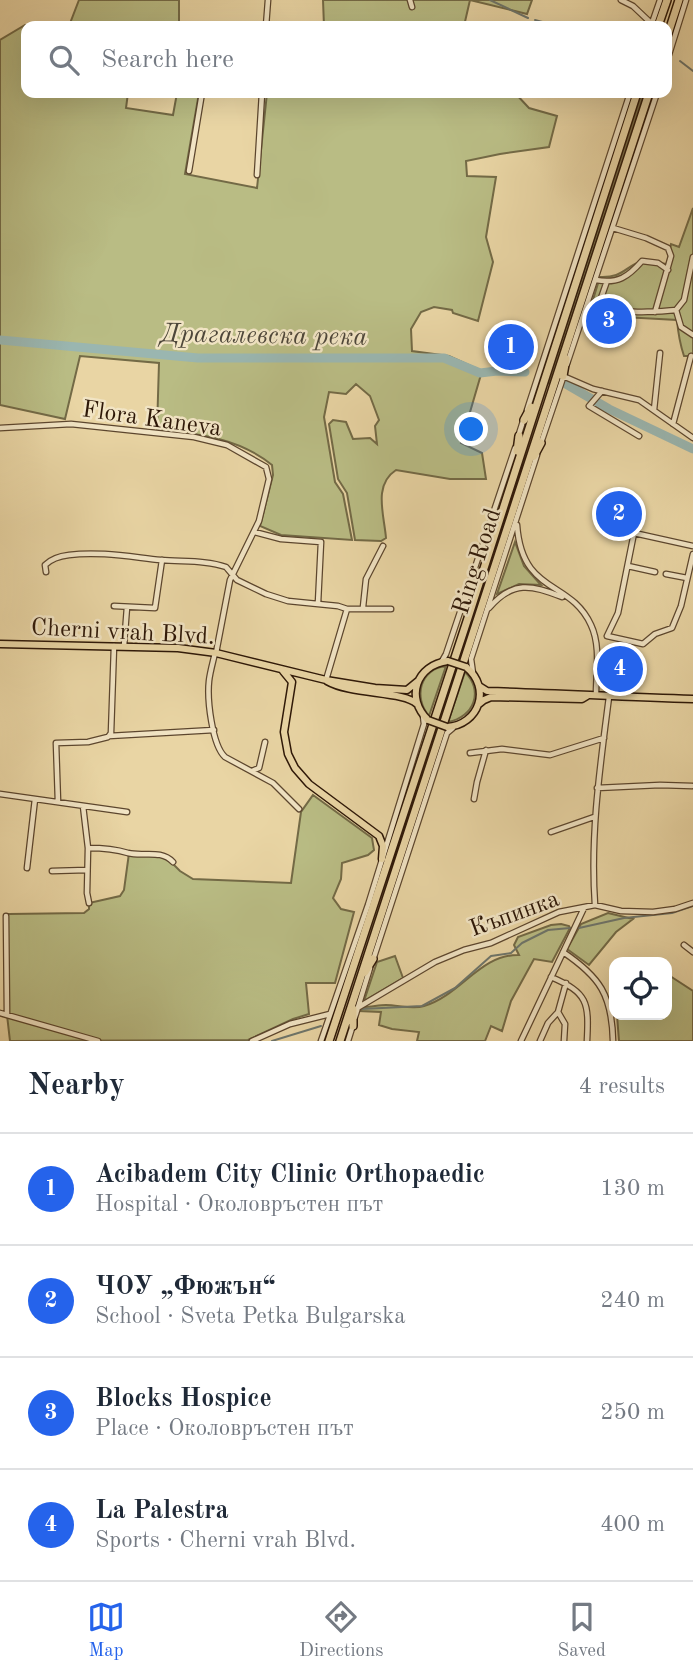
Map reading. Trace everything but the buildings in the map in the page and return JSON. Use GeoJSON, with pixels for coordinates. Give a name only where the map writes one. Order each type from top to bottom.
{"type":"FeatureCollection","features":[{"type":"Feature","properties":{"kind":"highway"},"geometry":{"type":"LineString","coordinates":[[656,21],[667,0]]}},
{"type":"Feature","properties":{"kind":"highway"},"geometry":{"type":"LineString","coordinates":[[672,22],[679,0]]}},
{"type":"Feature","properties":{"kind":"highway","name":"Ring Road"},"geometry":{"type":"LineString","coordinates":[[329,1041],[635,98]]}},
{"type":"Feature","properties":{"kind":"highway","name":"Ring Road"},"geometry":{"type":"LineString","coordinates":[[340,1041],[647,98]]}},
{"type":"Feature","properties":{"kind":"highway"},"geometry":{"type":"LineString","coordinates":[[563,376],[570,334]]}},
{"type":"Feature","properties":{"kind":"highway"},"geometry":{"type":"LineString","coordinates":[[524,420],[540,391]]}},
{"type":"Feature","properties":{"kind":"highway"},"geometry":{"type":"LineString","coordinates":[[516,466],[519,436]]}},
{"type":"Feature","properties":{"kind":"highway"},"geometry":{"type":"LineString","coordinates":[[526,472],[541,443]]}},
{"type":"Feature","properties":{"kind":"highway"},"geometry":{"type":"LineString","coordinates":[[367,923],[368,905]]}},
{"type":"Feature","properties":{"kind":"highway"},"geometry":{"type":"LineString","coordinates":[[358,984],[373,958]]}},
{"type":"Feature","properties":{"kind":"highway"},"geometry":{"type":"LineString","coordinates":[[338,993],[350,977]]}},
{"type":"Feature","properties":{"kind":"highway"},"geometry":{"type":"LineString","coordinates":[[353,1026],[354,997]]}},
{"type":"Feature","properties":{"kind":"main road","name":"Cherni vrah Blvd."},"geometry":{"type":"LineString","coordinates":[[0,644],[114,645],[215,653],[326,680],[401,690],[412,688],[418,681]]}},
{"type":"Feature","properties":{"kind":"main road"},"geometry":{"type":"LineString","coordinates":[[479,704],[479,686],[474,674],[467,667],[444,662],[427,669],[418,681],[415,692],[417,704],[425,718],[447,727],[456,726],[471,718],[479,704],[491,697],[582,699],[587,696]]}},
{"type":"Feature","properties":{"kind":"main road"},"geometry":{"type":"LineString","coordinates":[[278,668],[287,673],[292,682],[284,732],[291,761],[309,784],[379,836],[383,846],[382,859]]}},
{"type":"Feature","properties":{"kind":"main road","name":"Cherni vrah Blvd."},"geometry":{"type":"LineString","coordinates":[[326,680],[351,690],[409,698],[417,704]]}},
{"type":"Feature","properties":{"kind":"main road"},"geometry":{"type":"LineString","coordinates":[[479,686],[487,691],[693,699]]}},
{"type":"Feature","properties":{"kind":"street"},"geometry":{"type":"LineString","coordinates":[[266,21],[268,0]]}},
{"type":"Feature","properties":{"kind":"street"},"geometry":{"type":"LineString","coordinates":[[410,0],[412,7]]}},
{"type":"Feature","properties":{"kind":"street"},"geometry":{"type":"LineString","coordinates":[[621,0],[633,6],[649,21]]}},
{"type":"Feature","properties":{"kind":"street"},"geometry":{"type":"LineString","coordinates":[[655,21],[660,0]]}},
{"type":"Feature","properties":{"kind":"street"},"geometry":{"type":"LineString","coordinates":[[672,45],[686,0]]}},
{"type":"Feature","properties":{"kind":"street"},"geometry":{"type":"LineString","coordinates":[[189,171],[201,98]]}},
{"type":"Feature","properties":{"kind":"street"},"geometry":{"type":"LineString","coordinates":[[257,174],[262,98]]}},
{"type":"Feature","properties":{"kind":"street"},"geometry":{"type":"LineString","coordinates":[[444,662],[628,98]]}},
{"type":"Feature","properties":{"kind":"street"},"geometry":{"type":"LineString","coordinates":[[474,674],[471,659],[655,98]]}},
{"type":"Feature","properties":{"kind":"street"},"geometry":{"type":"LineString","coordinates":[[613,228],[668,248],[671,256],[655,312]]}},
{"type":"Feature","properties":{"kind":"street"},"geometry":{"type":"LineString","coordinates":[[607,281],[600,301],[607,306],[655,312],[676,310],[684,300],[693,257]]}},
{"type":"Feature","properties":{"kind":"street"},"geometry":{"type":"LineString","coordinates":[[596,280],[623,279],[642,261],[658,263],[668,270]]}},
{"type":"Feature","properties":{"kind":"street"},"geometry":{"type":"LineString","coordinates":[[676,310],[681,327],[693,335]]}},
{"type":"Feature","properties":{"kind":"street"},"geometry":{"type":"LineString","coordinates":[[654,411],[660,353]]}},
{"type":"Feature","properties":{"kind":"street"},"geometry":{"type":"LineString","coordinates":[[673,425],[691,356]]}},
{"type":"Feature","properties":{"kind":"street"},"geometry":{"type":"LineString","coordinates":[[563,376],[602,391],[639,400],[693,438]]}},
{"type":"Feature","properties":{"kind":"street"},"geometry":{"type":"LineString","coordinates":[[602,391],[589,406],[639,436]]}},
{"type":"Feature","properties":{"kind":"street","name":"Flora Kaneva"},"geometry":{"type":"LineString","coordinates":[[0,428],[71,424],[194,437],[227,445],[266,467],[269,473],[254,532],[232,573],[215,653],[209,687],[214,730]]}},
{"type":"Feature","properties":{"kind":"street"},"geometry":{"type":"LineString","coordinates":[[517,521],[521,548],[528,566],[540,579],[583,612],[592,626],[596,642],[596,697]]}},
{"type":"Feature","properties":{"kind":"street"},"geometry":{"type":"LineString","coordinates":[[254,532],[281,539],[321,542],[318,603]]}},
{"type":"Feature","properties":{"kind":"street"},"geometry":{"type":"LineString","coordinates":[[596,642],[607,636],[618,613],[634,533],[693,546]]}},
{"type":"Feature","properties":{"kind":"street"},"geometry":{"type":"LineString","coordinates":[[363,608],[366,579],[383,546]]}},
{"type":"Feature","properties":{"kind":"street"},"geometry":{"type":"LineString","coordinates":[[46,572],[45,564],[60,557],[81,554],[221,565],[229,568],[237,580],[275,598],[347,609],[391,609]]}},
{"type":"Feature","properties":{"kind":"street"},"geometry":{"type":"LineString","coordinates":[[607,636],[640,644],[673,626],[681,606],[693,554]]}},
{"type":"Feature","properties":{"kind":"street"},"geometry":{"type":"LineString","coordinates":[[114,606],[155,608],[162,560]]}},
{"type":"Feature","properties":{"kind":"street"},"geometry":{"type":"LineString","coordinates":[[628,566],[655,572]]}},
{"type":"Feature","properties":{"kind":"street"},"geometry":{"type":"LineString","coordinates":[[666,574],[687,578]]}},
{"type":"Feature","properties":{"kind":"street"},"geometry":{"type":"LineString","coordinates":[[487,610],[505,593],[520,587],[535,587],[569,600]]}},
{"type":"Feature","properties":{"kind":"street"},"geometry":{"type":"LineString","coordinates":[[124,646],[127,607]]}},
{"type":"Feature","properties":{"kind":"street"},"geometry":{"type":"LineString","coordinates":[[326,680],[347,609]]}},
{"type":"Feature","properties":{"kind":"street"},"geometry":{"type":"LineString","coordinates":[[108,737],[112,726],[114,645]]}},
{"type":"Feature","properties":{"kind":"street"},"geometry":{"type":"LineString","coordinates":[[595,905],[594,817],[609,697]]}},
{"type":"Feature","properties":{"kind":"street"},"geometry":{"type":"LineString","coordinates":[[321,1041],[368,905],[425,718]]}},
{"type":"Feature","properties":{"kind":"street"},"geometry":{"type":"LineString","coordinates":[[348,1041],[447,733],[456,726]]}},
{"type":"Feature","properties":{"kind":"street"},"geometry":{"type":"LineString","coordinates":[[58,802],[56,743],[214,730],[222,754],[273,783],[299,809]]}},
{"type":"Feature","properties":{"kind":"street"},"geometry":{"type":"LineString","coordinates":[[470,753],[502,749],[551,755],[604,738]]}},
{"type":"Feature","properties":{"kind":"street"},"geometry":{"type":"LineString","coordinates":[[251,771],[259,768],[265,742]]}},
{"type":"Feature","properties":{"kind":"street"},"geometry":{"type":"LineString","coordinates":[[474,799],[486,750]]}},
{"type":"Feature","properties":{"kind":"street"},"geometry":{"type":"LineString","coordinates":[[597,788],[692,786]]}},
{"type":"Feature","properties":{"kind":"street"},"geometry":{"type":"LineString","coordinates":[[0,794],[127,812]]}},
{"type":"Feature","properties":{"kind":"street"},"geometry":{"type":"LineString","coordinates":[[27,868],[35,799]]}},
{"type":"Feature","properties":{"kind":"street"},"geometry":{"type":"LineString","coordinates":[[83,806],[88,848],[89,903]]}},
{"type":"Feature","properties":{"kind":"street"},"geometry":{"type":"LineString","coordinates":[[551,832],[594,817]]}},
{"type":"Feature","properties":{"kind":"street"},"geometry":{"type":"LineString","coordinates":[[88,848],[165,856],[173,862]]}},
{"type":"Feature","properties":{"kind":"street"},"geometry":{"type":"LineString","coordinates":[[52,871],[87,870]]}},
{"type":"Feature","properties":{"kind":"street","name":"Къпинка"},"geometry":{"type":"LineString","coordinates":[[359,1007],[428,966],[464,950],[491,943],[559,912],[595,905],[621,911],[653,912],[693,903]]}},
{"type":"Feature","properties":{"kind":"street"},"geometry":{"type":"LineString","coordinates":[[521,1041],[585,907]]}},
{"type":"Feature","properties":{"kind":"street"},"geometry":{"type":"LineString","coordinates":[[6,916],[7,1015]]}},
{"type":"Feature","properties":{"kind":"street"},"geometry":{"type":"LineString","coordinates":[[684,945],[693,952]]}},
{"type":"Feature","properties":{"kind":"street"},"geometry":{"type":"LineString","coordinates":[[563,952],[584,966],[604,991],[610,1003],[613,1041]]}},
{"type":"Feature","properties":{"kind":"street"},"geometry":{"type":"LineString","coordinates":[[551,976],[583,996],[589,1010],[587,1041]]}},
{"type":"Feature","properties":{"kind":"street"},"geometry":{"type":"LineString","coordinates":[[540,1041],[548,1023],[558,1012],[566,983]]}},
{"type":"Feature","properties":{"kind":"street"},"geometry":{"type":"LineString","coordinates":[[558,1012],[565,1024],[564,1041]]}},
{"type":"Feature","properties":{"kind":"street"},"geometry":{"type":"LineString","coordinates":[[0,1013],[98,1041]]}},
{"type":"Feature","properties":{"kind":"street"},"geometry":{"type":"LineString","coordinates":[[253,1041],[290,1024],[330,1014]]}},
{"type":"Feature","properties":{"kind":"green space"},"geometry":{"type":"Polygon","coordinates":[[[79,0],[179,0],[179,21],[71,21],[79,0]]]}},
{"type":"Feature","properties":{"kind":"green space"},"geometry":{"type":"Polygon","coordinates":[[[323,0],[470,0],[465,21],[324,21],[323,0]]]}},
{"type":"Feature","properties":{"kind":"green space"},"geometry":{"type":"Polygon","coordinates":[[[470,0],[532,0],[527,14],[470,0]]]}},
{"type":"Feature","properties":{"kind":"green space"},"geometry":{"type":"Polygon","coordinates":[[[21,27],[21,98],[127,98],[126,108],[173,115],[176,98],[198,98],[185,174],[257,188],[266,98],[520,98],[529,108],[557,116],[549,147],[466,161],[467,176],[496,177],[486,237],[493,262],[478,321],[453,313],[452,310],[434,307],[421,312],[411,329],[412,351],[449,356],[482,371],[461,443],[482,453],[486,479],[450,479],[396,470],[389,476],[382,492],[386,538],[381,541],[355,540],[347,493],[338,479],[329,424],[333,420],[346,422],[353,439],[370,438],[377,444],[375,426],[379,420],[370,396],[356,384],[346,394],[329,392],[324,417],[335,482],[343,494],[352,540],[281,535],[260,526],[273,475],[272,465],[232,443],[203,435],[157,429],[159,363],[80,356],[65,419],[0,405],[0,40],[21,27]]]}},
{"type":"Feature","properties":{"kind":"green space"},"geometry":{"type":"Polygon","coordinates":[[[640,98],[642,98],[550,384],[548,383],[640,98]]]}},
{"type":"Feature","properties":{"kind":"green space"},"geometry":{"type":"Polygon","coordinates":[[[693,208],[693,356],[684,356],[677,320],[623,317],[619,339],[608,335],[599,308],[591,306],[600,277],[619,274],[642,261],[667,264],[671,244],[679,247],[693,208]]]}},
{"type":"Feature","properties":{"kind":"green space"},"geometry":{"type":"Polygon","coordinates":[[[515,542],[524,566],[541,585],[519,584],[497,594],[515,542]]]}},
{"type":"Feature","properties":{"kind":"green space"},"geometry":{"type":"Polygon","coordinates":[[[446,666],[429,716],[421,701],[422,685],[430,672],[446,666]]]}},
{"type":"Feature","properties":{"kind":"green space"},"geometry":{"type":"Polygon","coordinates":[[[465,672],[474,687],[473,702],[464,715],[448,722],[465,672]]]}},
{"type":"Feature","properties":{"kind":"green space"},"geometry":{"type":"Polygon","coordinates":[[[313,795],[372,838],[374,850],[368,855],[342,863],[341,879],[333,898],[341,909],[354,912],[335,983],[306,983],[309,1014],[248,1040],[10,1041],[7,1015],[6,916],[84,913],[89,909],[89,903],[120,896],[124,890],[129,853],[165,856],[193,879],[291,883],[301,812],[313,795]]]}},
{"type":"Feature","properties":{"kind":"green space"},"geometry":{"type":"Polygon","coordinates":[[[608,913],[633,919],[616,932],[589,965],[567,949],[581,924],[608,913]]]}},
{"type":"Feature","properties":{"kind":"green space"},"geometry":{"type":"Polygon","coordinates":[[[561,924],[570,928],[552,962],[534,959],[511,1001],[502,1031],[491,1026],[485,1041],[417,1041],[419,1032],[379,1025],[381,1012],[360,1011],[364,1007],[383,1005],[420,1007],[437,1001],[493,961],[505,956],[519,955],[514,945],[518,937],[561,924]]]}},
{"type":"Feature","properties":{"kind":"green space"},"geometry":{"type":"Polygon","coordinates":[[[395,956],[403,978],[364,1001],[377,962],[395,956]]]}},
{"type":"Feature","properties":{"kind":"green space"},"geometry":{"type":"Polygon","coordinates":[[[672,977],[693,991],[693,1041],[619,1041],[617,1020],[672,1020],[672,977]]]}},
{"type":"Feature","properties":{"kind":"waterway"},"geometry":{"type":"LineString","coordinates":[[490,0],[528,18]]}},
{"type":"Feature","properties":{"kind":"waterway"},"geometry":{"type":"LineString","coordinates":[[680,61],[693,71]]}},
{"type":"Feature","properties":{"kind":"waterway","name":"Драгалевска река"},"geometry":{"type":"LineString","coordinates":[[0,340],[198,358],[444,358],[480,373],[525,372]]}},
{"type":"Feature","properties":{"kind":"waterway","name":"Драгалевска река"},"geometry":{"type":"LineString","coordinates":[[566,384],[609,409],[693,449]]}},
{"type":"Feature","properties":{"kind":"waterway"},"geometry":{"type":"LineString","coordinates":[[579,928],[624,918],[672,913],[693,906]]}},
{"type":"Feature","properties":{"kind":"waterway"},"geometry":{"type":"LineString","coordinates":[[362,1009],[422,1006],[455,988],[491,956],[511,953],[522,943],[548,930],[570,928]]}},
{"type":"Feature","properties":{"kind":"waterway"},"geometry":{"type":"LineString","coordinates":[[272,1041],[321,1026]]}},
{"type":"Feature","properties":{"kind":"place","name":"Blocks Hospice"},"geometry":{"type":"Point","coordinates":[609,321]}},
{"type":"Feature","properties":{"kind":"place","name":"Acibadem City Clinic Orthopaedic"},"geometry":{"type":"Point","coordinates":[511,347]}},
{"type":"Feature","properties":{"kind":"place","name":"ЧОУ „Фюжън“"},"geometry":{"type":"Point","coordinates":[619,514]}},
{"type":"Feature","properties":{"kind":"place","name":"La Palestra"},"geometry":{"type":"Point","coordinates":[620,669]}}]}
